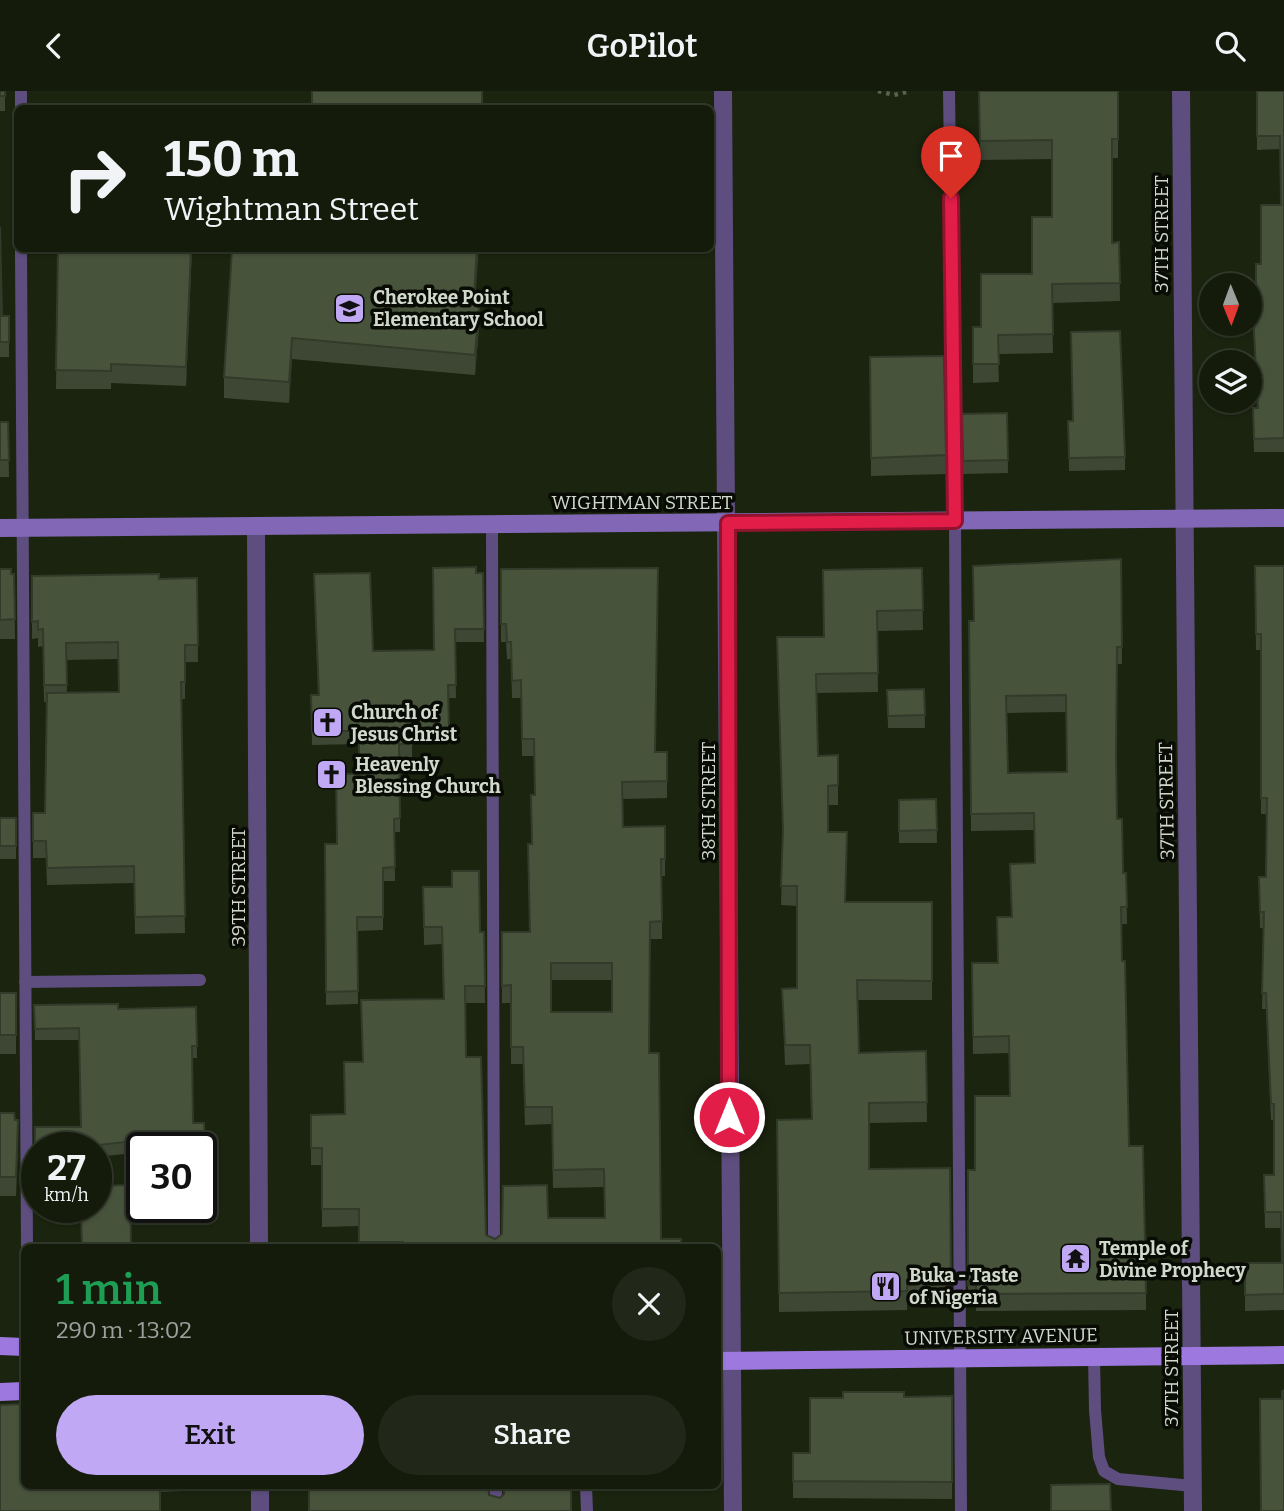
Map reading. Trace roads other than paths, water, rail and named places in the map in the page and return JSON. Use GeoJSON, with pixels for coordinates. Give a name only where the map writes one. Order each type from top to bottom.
{"type":"FeatureCollection","features":[{"type":"Feature","properties":{"kind":"main road","name":"WIGHTMAN STREET"},"geometry":{"type":"LineString","coordinates":[[0,528],[1284,518]]}},
{"type":"Feature","properties":{"kind":"main road"},"geometry":{"type":"LineString","coordinates":[[0,1346],[21,1347]]}},
{"type":"Feature","properties":{"kind":"main road","name":"UNIVERSITY AVENUE"},"geometry":{"type":"LineString","coordinates":[[724,1360],[1284,1355]]}},
{"type":"Feature","properties":{"kind":"main road"},"geometry":{"type":"LineString","coordinates":[[0,1392],[21,1391]]}},
{"type":"Feature","properties":{"kind":"street","name":"38TH STREET"},"geometry":{"type":"LineString","coordinates":[[723,91],[728,523],[724,1439],[733,1511]]}},
{"type":"Feature","properties":{"kind":"street","name":"37TH STREET"},"geometry":{"type":"LineString","coordinates":[[1181,91],[1193,1511]]}},
{"type":"Feature","properties":{"kind":"street","name":"39TH STREET"},"geometry":{"type":"LineString","coordinates":[[257,526],[259,1244]]}},
{"type":"Feature","properties":{"kind":"street"},"geometry":{"type":"LineString","coordinates":[[260,1489],[260,1511]]}},
{"type":"Feature","properties":{"kind":"lane"},"geometry":{"type":"LineString","coordinates":[[949,91],[955,521],[961,1511]]}},
{"type":"Feature","properties":{"kind":"lane"},"geometry":{"type":"LineString","coordinates":[[21,252],[27,1244]]}},
{"type":"Feature","properties":{"kind":"lane"},"geometry":{"type":"LineString","coordinates":[[492,524],[494,1244]]}},
{"type":"Feature","properties":{"kind":"lane"},"geometry":{"type":"LineString","coordinates":[[25,982],[200,980]]}},
{"type":"Feature","properties":{"kind":"lane"},"geometry":{"type":"LineString","coordinates":[[1094,1356],[1094,1411],[1099,1457],[1104,1471],[1118,1479],[1193,1486]]}},
{"type":"Feature","properties":{"kind":"lane"},"geometry":{"type":"LineString","coordinates":[[496,1489],[496,1511]]}},
{"type":"Feature","properties":{"kind":"lane"},"geometry":{"type":"LineString","coordinates":[[586,1489],[587,1511]]}},
{"type":"Feature","properties":{"kind":"place","name":"Cherokee Point Elementary School"},"geometry":{"type":"Point","coordinates":[350,308]}},
{"type":"Feature","properties":{"kind":"place","name":"Church of Jesus Christ"},"geometry":{"type":"Point","coordinates":[328,723]}},
{"type":"Feature","properties":{"kind":"place","name":"Heavenly Blessing Church"},"geometry":{"type":"Point","coordinates":[332,775]}},
{"type":"Feature","properties":{"kind":"place","name":"Temple of Divine Prophecy"},"geometry":{"type":"Point","coordinates":[1076,1259]}},
{"type":"Feature","properties":{"kind":"place","name":"Buka - Taste of Nigeria"},"geometry":{"type":"Point","coordinates":[886,1286]}}]}
